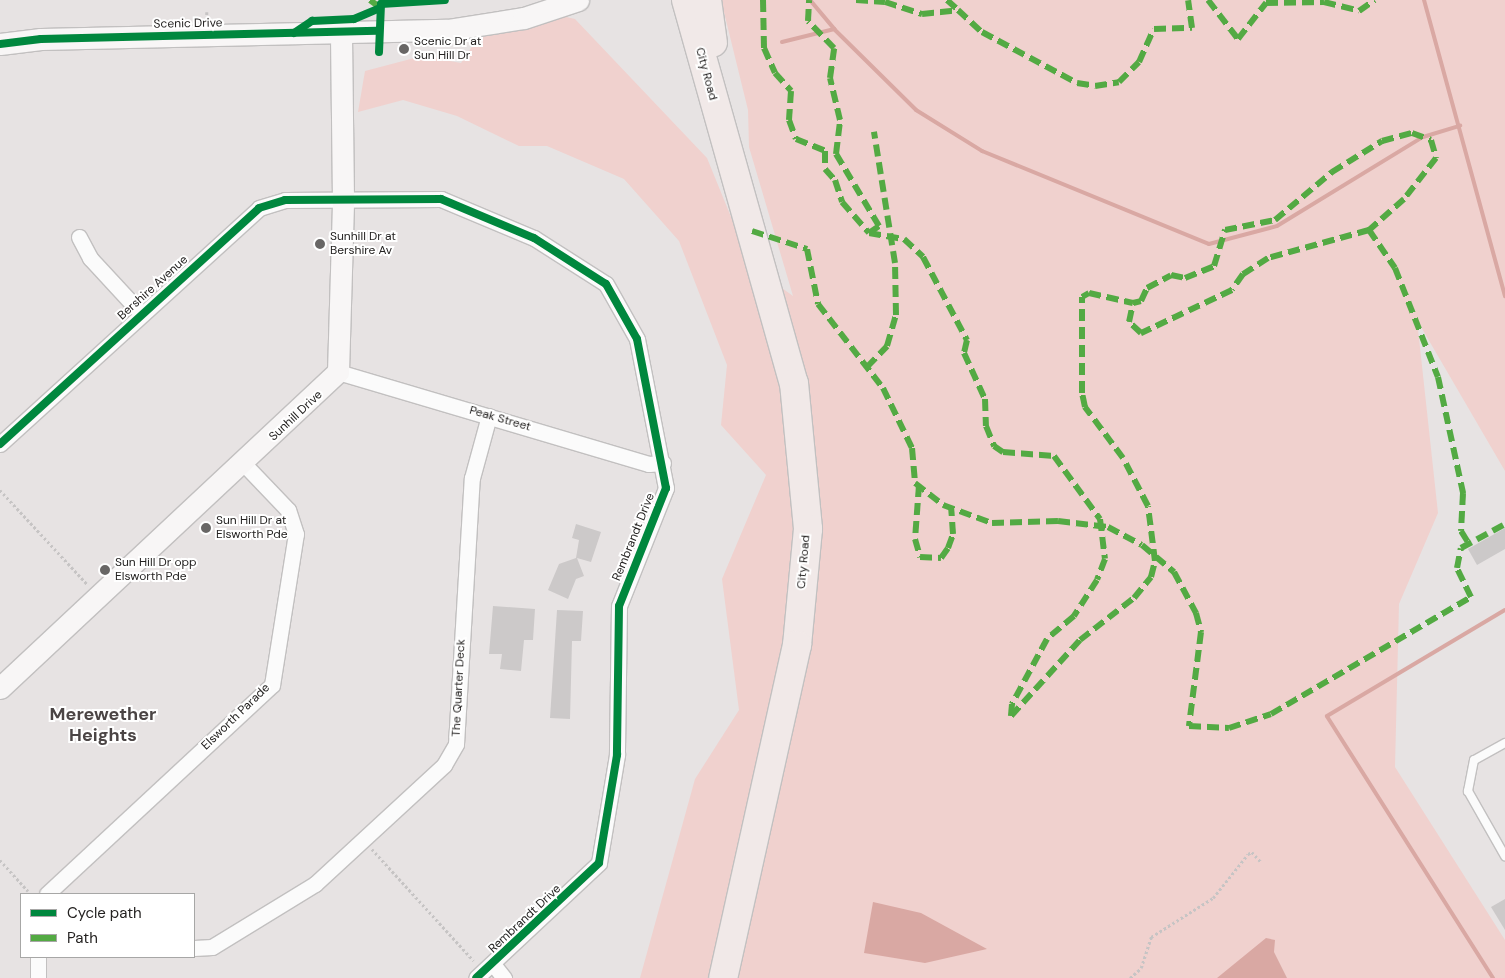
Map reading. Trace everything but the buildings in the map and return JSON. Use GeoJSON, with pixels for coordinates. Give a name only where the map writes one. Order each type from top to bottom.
{"type":"FeatureCollection","features":[{"type":"Feature","properties":{"kind":"highway","name":"City Road"},"geometry":{"type":"LineString","coordinates":[[686,0],[726,149],[794,383],[808,529],[797,645],[723,978]]}},
{"type":"Feature","properties":{"kind":"highway","name":"City Road"},"geometry":{"type":"LineString","coordinates":[[707,0],[726,149]]}},
{"type":"Feature","properties":{"kind":"street","name":"Scenic Drive"},"geometry":{"type":"LineString","coordinates":[[0,44],[446,30],[549,5],[562,9],[578,0]]}},
{"type":"Feature","properties":{"kind":"street"},"geometry":{"type":"LineString","coordinates":[[338,372],[343,199],[341,32]]}},
{"type":"Feature","properties":{"kind":"street","name":"Bershire Avenue"},"geometry":{"type":"LineString","coordinates":[[0,444],[259,208],[285,200],[343,199]]}},
{"type":"Feature","properties":{"kind":"street","name":"Rembrandt Drive"},"geometry":{"type":"LineString","coordinates":[[343,199],[441,199],[534,238],[606,284],[637,339],[663,462],[666,488],[619,606],[617,755],[599,863],[476,978]]}},
{"type":"Feature","properties":{"kind":"street"},"geometry":{"type":"LineString","coordinates":[[79,237],[90,258],[142,313]]}},
{"type":"Feature","properties":{"kind":"street","name":"Peak Street"},"geometry":{"type":"LineString","coordinates":[[338,372],[649,464],[663,462]]}},
{"type":"Feature","properties":{"kind":"street","name":"Sunhill Drive"},"geometry":{"type":"LineString","coordinates":[[0,688],[244,464],[338,372]]}},
{"type":"Feature","properties":{"kind":"street","name":"The Quarter Deck"},"geometry":{"type":"LineString","coordinates":[[195,948],[212,947],[315,884],[444,765],[456,744],[472,478],[489,416]]}},
{"type":"Feature","properties":{"kind":"street","name":"Elsworth Parade"},"geometry":{"type":"LineString","coordinates":[[48,893],[272,685],[296,534],[288,510],[244,464]]}},
{"type":"Feature","properties":{"kind":"street"},"geometry":{"type":"LineString","coordinates":[[38,958],[38,978]]}},
{"type":"Feature","properties":{"kind":"street"},"geometry":{"type":"LineString","coordinates":[[493,964],[504,978]]}},
{"type":"Feature","properties":{"kind":"lane"},"geometry":{"type":"LineString","coordinates":[[1505,743],[1474,760],[1468,791],[1505,856]]}},
{"type":"Feature","properties":{"kind":"path"},"geometry":{"type":"LineString","coordinates":[[0,490],[88,584]]}},
{"type":"Feature","properties":{"kind":"path"},"geometry":{"type":"LineString","coordinates":[[372,849],[474,962]]}},
{"type":"Feature","properties":{"kind":"path"},"geometry":{"type":"LineString","coordinates":[[1130,978],[1141,968],[1151,937],[1213,898],[1248,854],[1252,852],[1261,862]]}},
{"type":"Feature","properties":{"kind":"path"},"geometry":{"type":"LineString","coordinates":[[0,860],[28,891]]}},
{"type":"Feature","properties":{"kind":"shaded area"},"geometry":{"type":"Polygon","coordinates":[[[721,0],[1505,0],[1505,471],[1417,320],[1438,513],[1399,604],[1395,767],[1505,940],[1505,978],[640,978],[695,779],[739,710],[722,579],[766,475],[721,425],[727,365],[679,241],[624,179],[547,146],[519,146],[457,116],[403,100],[358,112],[365,71],[422,56],[461,63],[483,30],[511,31],[553,14],[575,19],[707,158],[751,266],[793,296],[749,147],[748,110],[721,0]]]}},
{"type":"Feature","properties":{"kind":"shaded area"},"geometry":{"type":"Polygon","coordinates":[[[873,902],[921,913],[987,949],[925,963],[864,953],[873,902]]]}},
{"type":"Feature","properties":{"kind":"shaded area"},"geometry":{"type":"Polygon","coordinates":[[[1266,938],[1275,940],[1274,952],[1287,978],[1217,978],[1266,938]]]}},
{"type":"Feature","properties":{"kind":"waterway"},"geometry":{"type":"LineString","coordinates":[[810,0],[834,29]]}},
{"type":"Feature","properties":{"kind":"waterway"},"geometry":{"type":"LineString","coordinates":[[1424,0],[1505,296]]}},
{"type":"Feature","properties":{"kind":"waterway"},"geometry":{"type":"LineString","coordinates":[[782,42],[834,29],[916,110],[982,151],[1209,244],[1277,226],[1423,137],[1460,126]]}},
{"type":"Feature","properties":{"kind":"waterway"},"geometry":{"type":"LineString","coordinates":[[1493,978],[1327,716],[1505,610]]}},
{"type":"Feature","properties":{"kind":"marked path"},"geometry":{"type":"LineString","coordinates":[[370,0],[378,6]]}},
{"type":"Feature","properties":{"kind":"marked path"},"geometry":{"type":"LineString","coordinates":[[763,0],[764,48],[775,73],[791,91],[789,120],[796,139],[825,151],[825,169],[835,180],[842,202],[869,233],[879,226],[836,154],[840,120],[830,78],[834,48],[808,21],[809,0]]}},
{"type":"Feature","properties":{"kind":"marked path"},"geometry":{"type":"LineString","coordinates":[[856,0],[885,2],[922,14],[958,10],[982,32],[1077,83],[1095,86],[1119,82],[1139,62],[1154,29],[1192,28],[1188,0]]}},
{"type":"Feature","properties":{"kind":"marked path"},"geometry":{"type":"LineString","coordinates":[[947,0],[958,10]]}},
{"type":"Feature","properties":{"kind":"marked path"},"geometry":{"type":"LineString","coordinates":[[1208,0],[1238,39],[1266,3],[1324,2],[1359,11],[1375,0]]}},
{"type":"Feature","properties":{"kind":"marked path"},"geometry":{"type":"LineString","coordinates":[[867,367],[887,346],[896,315],[895,263],[874,132]]}},
{"type":"Feature","properties":{"kind":"marked path"},"geometry":{"type":"LineString","coordinates":[[1369,230],[1268,258],[1243,274],[1232,290],[1141,333],[1129,322],[1133,303],[1141,301],[1147,288],[1171,275],[1185,278],[1214,266],[1225,230],[1275,220],[1332,172],[1382,141],[1412,133],[1431,140],[1436,158],[1404,199],[1369,230],[1395,268],[1438,377],[1463,493],[1461,531],[1469,544]]}},
{"type":"Feature","properties":{"kind":"marked path"},"geometry":{"type":"LineString","coordinates":[[752,231],[807,249],[818,304],[883,388],[912,448],[915,483],[943,505],[992,523],[1058,521],[1108,527],[1142,545],[1174,572],[1196,613],[1201,632],[1189,726],[1229,728],[1271,714],[1471,597],[1457,568],[1461,548],[1505,524]]}},
{"type":"Feature","properties":{"kind":"marked path"},"geometry":{"type":"LineString","coordinates":[[869,233],[904,239],[923,257],[967,340],[964,353],[985,399],[986,426],[994,446],[1003,452],[1054,456],[1100,519],[1105,559],[1097,580],[1074,616],[1047,639],[1012,704],[1011,716],[1080,640],[1134,598],[1151,577],[1155,561],[1148,506],[1123,458],[1085,407],[1082,393],[1082,297],[1089,293],[1133,303]]}},
{"type":"Feature","properties":{"kind":"marked path"},"geometry":{"type":"LineString","coordinates":[[919,485],[915,539],[920,557],[941,558],[948,548],[953,534],[951,508]]}},
{"type":"Feature","properties":{"kind":"cycle path"},"geometry":{"type":"LineString","coordinates":[[379,52],[381,4],[445,0]]}},
{"type":"Feature","properties":{"kind":"cycle path"},"geometry":{"type":"LineString","coordinates":[[294,33],[312,21],[354,19],[378,9]]}},
{"type":"Feature","properties":{"kind":"cycle path"},"geometry":{"type":"LineString","coordinates":[[0,44],[41,39],[377,31]]}},
{"type":"Feature","properties":{"kind":"cycle path"},"geometry":{"type":"LineString","coordinates":[[0,444],[259,208],[285,200],[441,199],[534,238],[606,284],[637,339],[666,488],[619,606],[617,755],[599,863],[476,978]]}},
{"type":"Feature","properties":{"kind":"place","name":"Scenic Dr at Sun Hill Dr"},"geometry":{"type":"Point","coordinates":[404,49]}},
{"type":"Feature","properties":{"kind":"place","name":"Sunhill Dr at Bershire Av"},"geometry":{"type":"Point","coordinates":[320,244]}},
{"type":"Feature","properties":{"kind":"place","name":"Sun Hill Dr at Elsworth Pde"},"geometry":{"type":"Point","coordinates":[206,528]}},
{"type":"Feature","properties":{"kind":"place","name":"Sun Hill Dr opp Elsworth Pde"},"geometry":{"type":"Point","coordinates":[105,570]}},
{"type":"Feature","properties":{"kind":"district","name":"Merewether Heights"},"geometry":{"type":"Point","coordinates":[103,725]}}]}
